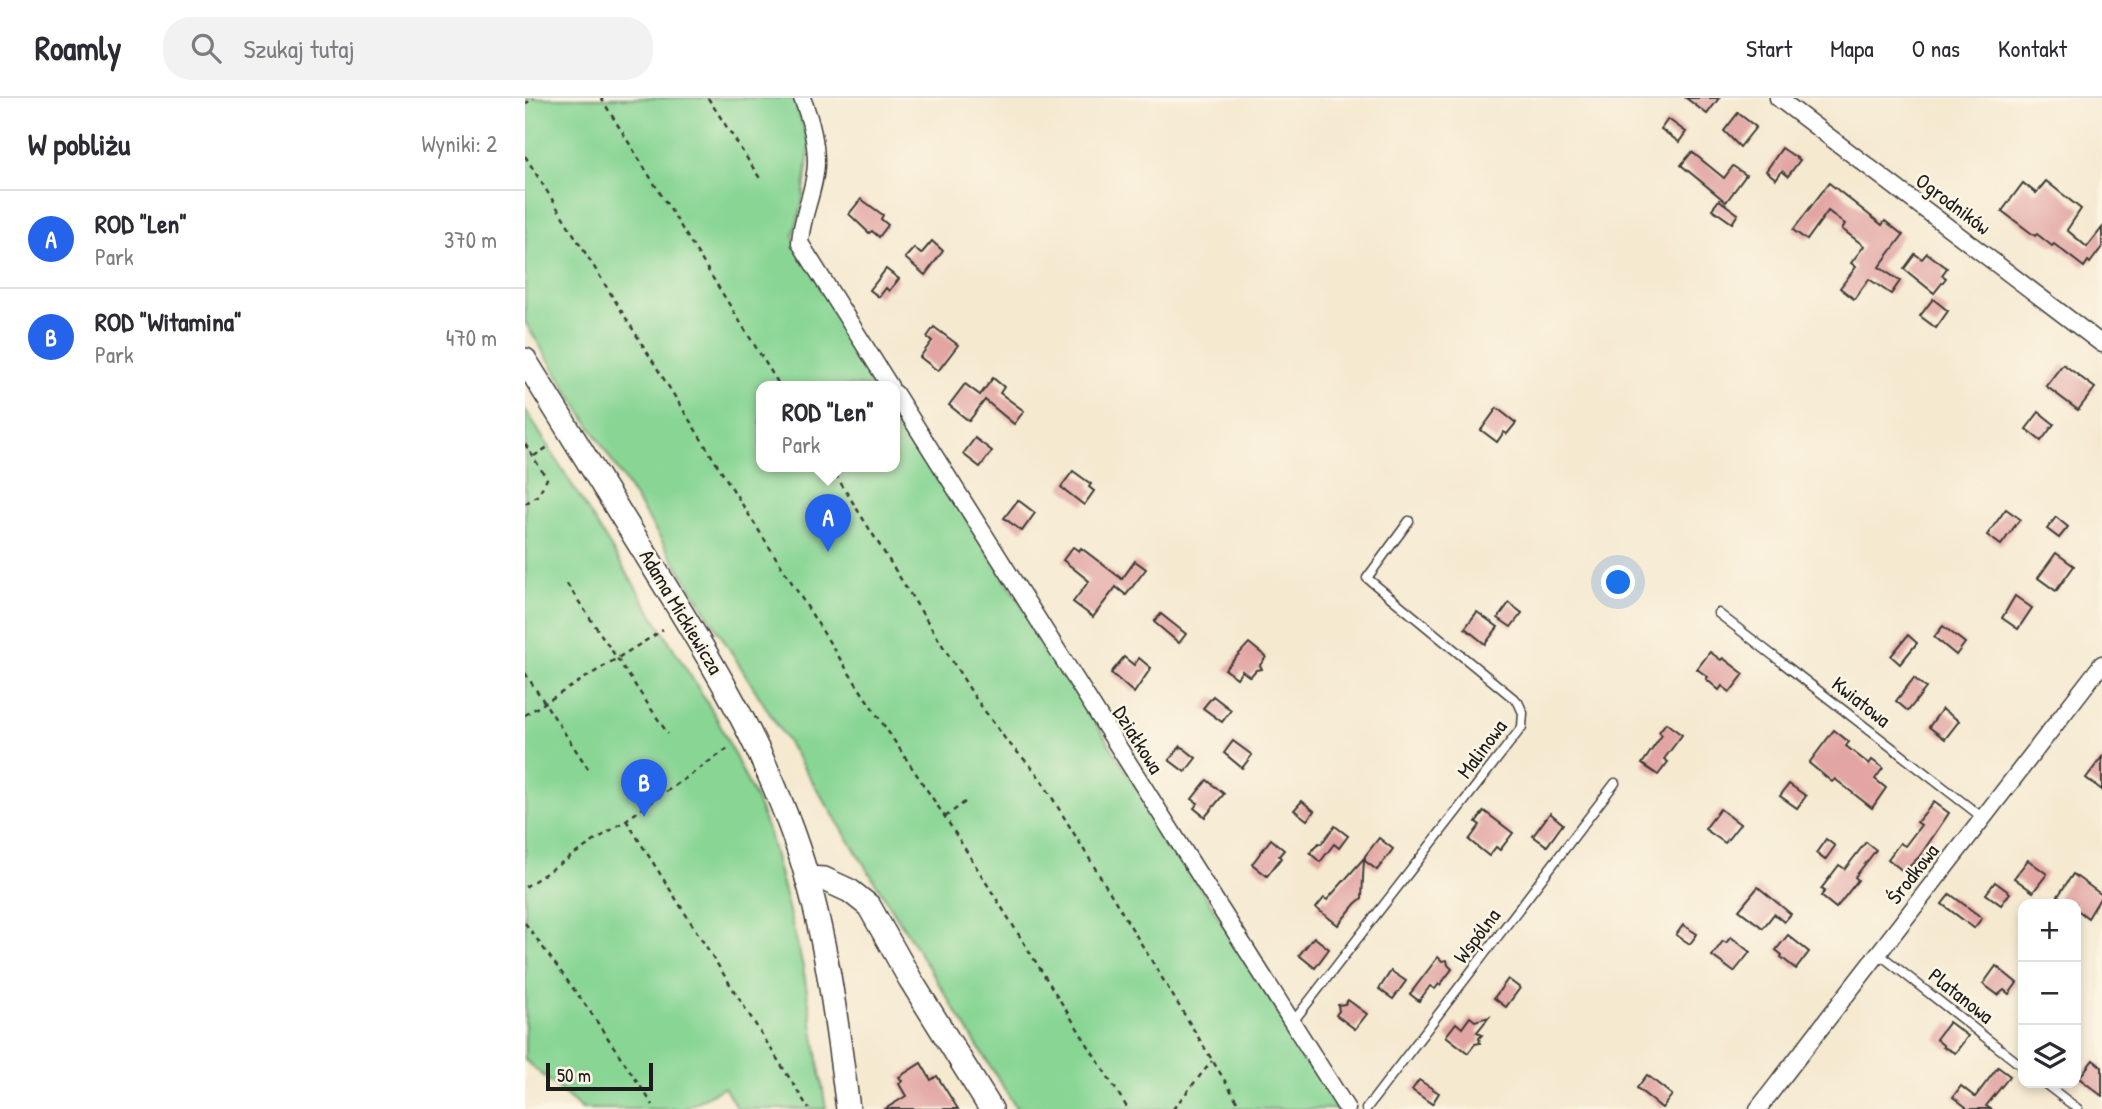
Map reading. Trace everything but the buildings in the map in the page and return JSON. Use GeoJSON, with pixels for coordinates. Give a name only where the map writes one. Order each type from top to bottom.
{"type":"FeatureCollection","features":[{"type":"Feature","properties":{"kind":"street"},"geometry":{"type":"LineString","coordinates":[[802,98],[813,132],[817,164],[800,231],[800,243],[887,381]]}},
{"type":"Feature","properties":{"kind":"street","name":"Ogrodników"},"geometry":{"type":"LineString","coordinates":[[1778,98],[2102,344]]}},
{"type":"Feature","properties":{"kind":"street","name":"Adama Mickiewicza"},"geometry":{"type":"LineString","coordinates":[[525,360],[733,700],[780,798],[807,878],[820,930],[848,1109]]}},
{"type":"Feature","properties":{"kind":"street","name":"Działkowa"},"geometry":{"type":"LineString","coordinates":[[900,402],[1347,1109]]}},
{"type":"Feature","properties":{"kind":"street","name":"Środkowa"},"geometry":{"type":"LineString","coordinates":[[1758,1109],[2102,664]]}},
{"type":"Feature","properties":{"kind":"street"},"geometry":{"type":"LineString","coordinates":[[807,878],[824,879],[850,891],[869,906],[910,979],[991,1109]]}},
{"type":"Feature","properties":{"kind":"lane","name":"Malinowa"},"geometry":{"type":"LineString","coordinates":[[1292,1023],[1522,727],[1523,713],[1518,702],[1367,578],[1409,521]]}},
{"type":"Feature","properties":{"kind":"lane","name":"Kwiatowa"},"geometry":{"type":"LineString","coordinates":[[1718,613],[1983,818]]}},
{"type":"Feature","properties":{"kind":"lane","name":"Wspólna"},"geometry":{"type":"LineString","coordinates":[[1366,1109],[1615,783]]}},
{"type":"Feature","properties":{"kind":"lane","name":"Platanowa"},"geometry":{"type":"LineString","coordinates":[[1878,953],[2018,1062]]}},
{"type":"Feature","properties":{"kind":"lane"},"geometry":{"type":"LineString","coordinates":[[2051,1088],[2078,1109]]}},
{"type":"Feature","properties":{"kind":"path"},"geometry":{"type":"LineString","coordinates":[[525,104],[534,98]]}},
{"type":"Feature","properties":{"kind":"path"},"geometry":{"type":"LineString","coordinates":[[601,98],[777,381]]}},
{"type":"Feature","properties":{"kind":"path"},"geometry":{"type":"LineString","coordinates":[[708,98],[761,180]]}},
{"type":"Feature","properties":{"kind":"path"},"geometry":{"type":"LineString","coordinates":[[525,156],[776,558],[945,817],[1128,1109]]}},
{"type":"Feature","properties":{"kind":"path"},"geometry":{"type":"LineString","coordinates":[[525,444],[547,479],[538,495],[525,504]]}},
{"type":"Feature","properties":{"kind":"path"},"geometry":{"type":"LineString","coordinates":[[533,456],[548,447]]}},
{"type":"Feature","properties":{"kind":"path"},"geometry":{"type":"LineString","coordinates":[[834,472],[975,699],[1045,786],[1242,1109]]}},
{"type":"Feature","properties":{"kind":"path"},"geometry":{"type":"LineString","coordinates":[[568,584],[668,734]]}},
{"type":"Feature","properties":{"kind":"path"},"geometry":{"type":"LineString","coordinates":[[525,715],[663,630]]}},
{"type":"Feature","properties":{"kind":"path"},"geometry":{"type":"LineString","coordinates":[[525,673],[590,773]]}},
{"type":"Feature","properties":{"kind":"path"},"geometry":{"type":"LineString","coordinates":[[525,887],[730,747]]}},
{"type":"Feature","properties":{"kind":"path"},"geometry":{"type":"LineString","coordinates":[[945,817],[965,802]]}},
{"type":"Feature","properties":{"kind":"path"},"geometry":{"type":"LineString","coordinates":[[626,820],[809,1109]]}},
{"type":"Feature","properties":{"kind":"path"},"geometry":{"type":"LineString","coordinates":[[525,923],[589,1010],[653,1105]]}},
{"type":"Feature","properties":{"kind":"path"},"geometry":{"type":"LineString","coordinates":[[1173,1109],[1212,1061]]}},
{"type":"Feature","properties":{"kind":"green space"},"geometry":{"type":"Polygon","coordinates":[[[525,98],[793,98],[810,144],[802,206],[793,236],[880,381],[756,381],[756,472],[900,472],[900,413],[1340,1109],[1017,1109],[525,322],[525,98]]]}},
{"type":"Feature","properties":{"kind":"green space"},"geometry":{"type":"Polygon","coordinates":[[[525,409],[716,717],[757,802],[769,833],[803,967],[826,1109],[738,1109],[724,1087],[684,1109],[582,1109],[525,1060],[525,409]]]}},
{"type":"Feature","properties":{"kind":"place","name":"ROD \"Len\""},"geometry":{"type":"Point","coordinates":[828,552]}},
{"type":"Feature","properties":{"kind":"place","name":"ROD \"Witamina\""},"geometry":{"type":"Point","coordinates":[644,817]}}]}
